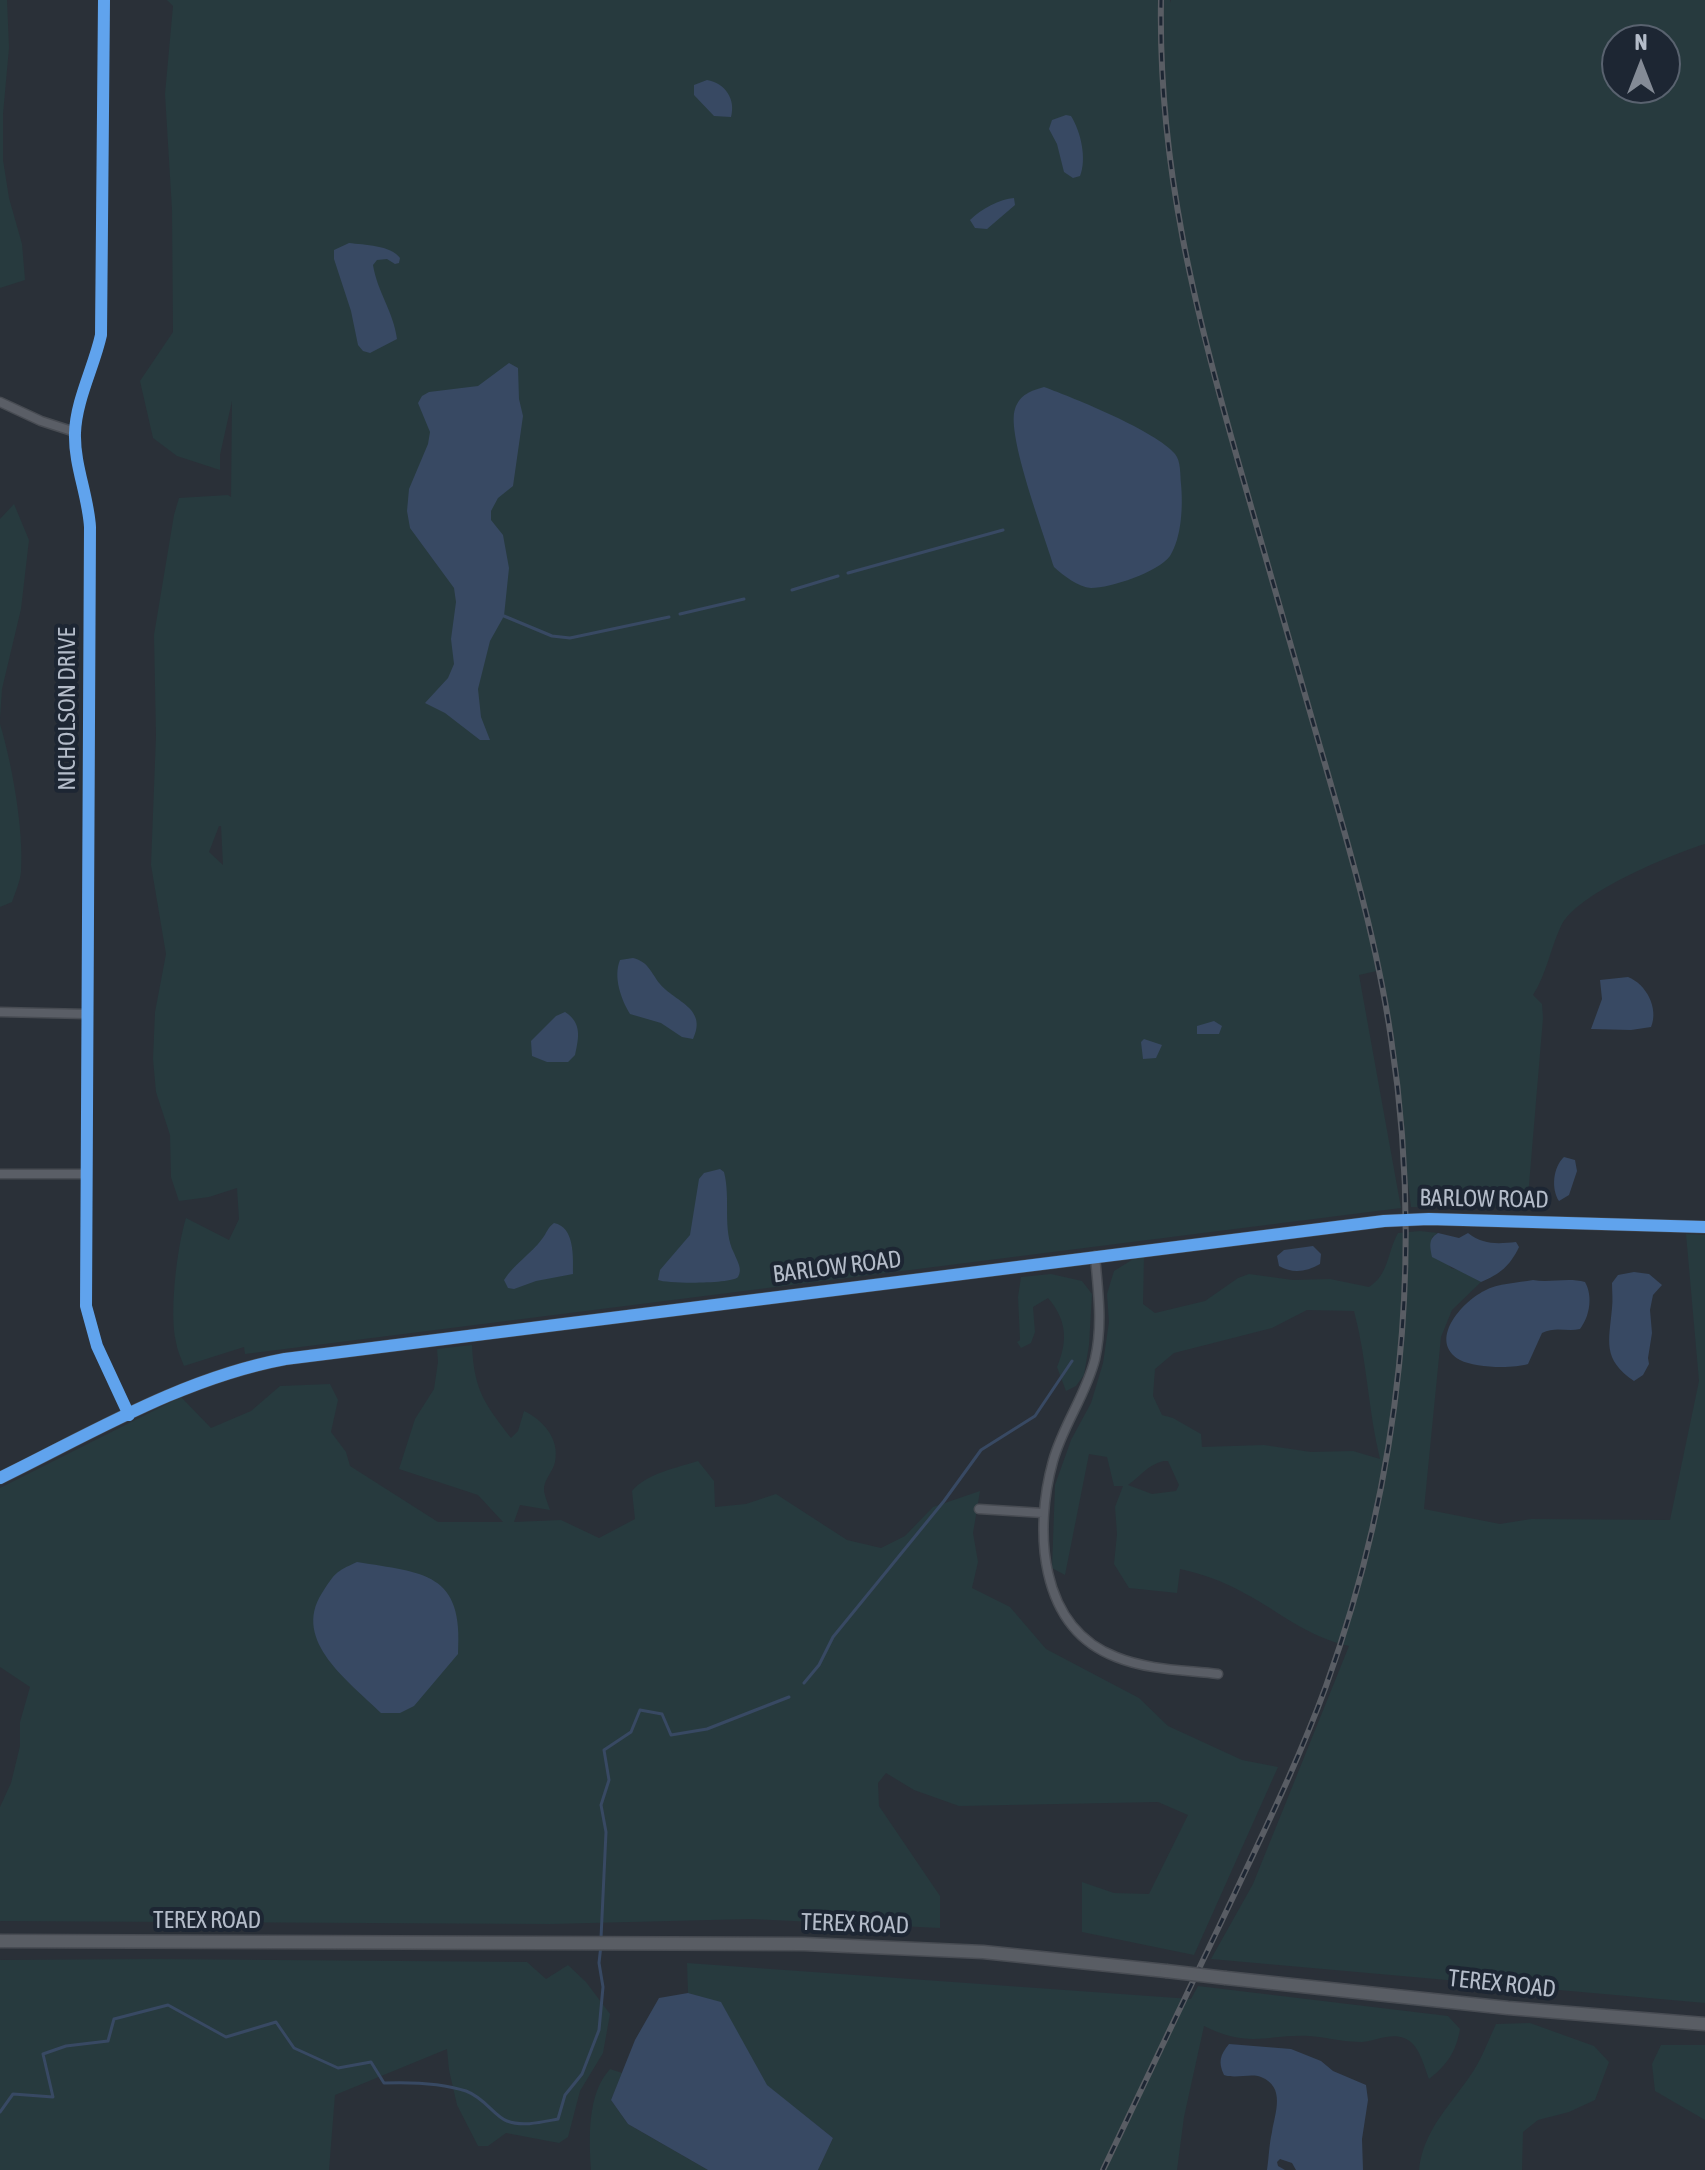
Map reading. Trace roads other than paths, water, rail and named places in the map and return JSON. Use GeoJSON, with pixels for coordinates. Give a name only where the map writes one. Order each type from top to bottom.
{"type":"FeatureCollection","features":[{"type":"Feature","properties":{"kind":"main road","name":"TEREX ROAD"},"geometry":{"type":"LineString","coordinates":[[0,1941],[880,1946],[983,1952],[1508,2008],[1705,2024]]}},
{"type":"Feature","properties":{"kind":"street","name":"NICHOLSON DRIVE"},"geometry":{"type":"LineString","coordinates":[[104,0],[101,335],[96,360],[76,417],[75,432],[76,460],[90,527],[86,1306],[97,1346],[129,1415]]}},
{"type":"Feature","properties":{"kind":"street"},"geometry":{"type":"LineString","coordinates":[[0,402],[41,421],[75,432]]}},
{"type":"Feature","properties":{"kind":"street"},"geometry":{"type":"LineString","coordinates":[[0,1012],[86,1014]]}},
{"type":"Feature","properties":{"kind":"street"},"geometry":{"type":"LineString","coordinates":[[0,1174],[86,1174]]}},
{"type":"Feature","properties":{"kind":"street","name":"BARLOW ROAD"},"geometry":{"type":"LineString","coordinates":[[0,1478],[206,1380],[285,1359],[1409,1219],[1705,1227]]}},
{"type":"Feature","properties":{"kind":"street"},"geometry":{"type":"LineString","coordinates":[[1095,1256],[1100,1316],[1095,1358],[1083,1394],[1053,1460],[1043,1513],[1044,1553],[1050,1583],[1060,1605],[1079,1632],[1106,1652],[1132,1663],[1218,1674]]}},
{"type":"Feature","properties":{"kind":"street"},"geometry":{"type":"LineString","coordinates":[[979,1509],[1043,1513]]}},
{"type":"Feature","properties":{"kind":"water"},"geometry":{"type":"Polygon","coordinates":[[[707,80],[728,93],[732,104],[731,117],[714,116],[694,95],[694,85],[707,80]]]}},
{"type":"Feature","properties":{"kind":"water"},"geometry":{"type":"Polygon","coordinates":[[[1066,115],[1075,122],[1083,154],[1080,176],[1073,178],[1064,172],[1057,144],[1049,129],[1052,120],[1066,115]]]}},
{"type":"Feature","properties":{"kind":"water"},"geometry":{"type":"Polygon","coordinates":[[[1014,198],[1015,205],[987,229],[975,228],[970,220],[974,216],[997,202],[1014,198]]]}},
{"type":"Feature","properties":{"kind":"water"},"geometry":{"type":"Polygon","coordinates":[[[349,243],[384,248],[400,258],[399,263],[387,259],[377,260],[373,265],[397,339],[370,353],[358,345],[334,259],[334,250],[349,243]]]}},
{"type":"Feature","properties":{"kind":"water"},"geometry":{"type":"Polygon","coordinates":[[[509,363],[518,368],[523,416],[513,486],[498,498],[491,511],[491,520],[503,535],[509,568],[504,616],[490,641],[478,689],[481,717],[490,740],[480,740],[445,713],[425,703],[448,678],[454,664],[451,639],[456,602],[454,588],[410,528],[407,511],[409,489],[430,432],[418,403],[422,396],[429,392],[478,386],[509,363]]]}},
{"type":"Feature","properties":{"kind":"water"},"geometry":{"type":"Polygon","coordinates":[[[1044,387],[1151,435],[1177,457],[1182,492],[1179,530],[1170,556],[1155,568],[1122,582],[1091,588],[1076,583],[1054,567],[1021,462],[1014,422],[1015,409],[1020,400],[1044,387]]]}},
{"type":"Feature","properties":{"kind":"water"},"geometry":{"type":"Polygon","coordinates":[[[633,958],[646,965],[660,984],[693,1013],[697,1028],[693,1039],[682,1037],[661,1023],[630,1014],[621,995],[617,974],[620,960],[633,958]]]}},
{"type":"Feature","properties":{"kind":"water"},"geometry":{"type":"Polygon","coordinates":[[[1628,977],[1640,985],[1649,998],[1653,1012],[1651,1027],[1591,1029],[1602,999],[1600,980],[1628,977]]]}},
{"type":"Feature","properties":{"kind":"water"},"geometry":{"type":"Polygon","coordinates":[[[565,1012],[577,1026],[575,1055],[568,1062],[547,1062],[532,1056],[531,1041],[556,1016],[565,1012]]]}},
{"type":"Feature","properties":{"kind":"water"},"geometry":{"type":"Polygon","coordinates":[[[1214,1021],[1222,1026],[1219,1034],[1197,1034],[1197,1026],[1214,1021]]]}},
{"type":"Feature","properties":{"kind":"water"},"geometry":{"type":"Polygon","coordinates":[[[1144,1039],[1162,1045],[1156,1058],[1143,1059],[1141,1042],[1144,1039]]]}},
{"type":"Feature","properties":{"kind":"water"},"geometry":{"type":"Polygon","coordinates":[[[1564,1157],[1575,1160],[1577,1171],[1569,1195],[1559,1201],[1554,1178],[1557,1166],[1564,1157]]]}},
{"type":"Feature","properties":{"kind":"water"},"geometry":{"type":"Polygon","coordinates":[[[720,1169],[726,1182],[728,1234],[740,1268],[738,1277],[700,1283],[658,1280],[660,1270],[690,1235],[699,1179],[704,1173],[720,1169]]]}},
{"type":"Feature","properties":{"kind":"water"},"geometry":{"type":"Polygon","coordinates":[[[554,1223],[566,1230],[569,1236],[573,1251],[573,1274],[508,1288],[504,1280],[508,1274],[554,1223]]]}},
{"type":"Feature","properties":{"kind":"water"},"geometry":{"type":"Polygon","coordinates":[[[1438,1233],[1459,1238],[1468,1233],[1491,1243],[1516,1242],[1519,1247],[1504,1269],[1481,1282],[1432,1257],[1431,1240],[1438,1233]]]}},
{"type":"Feature","properties":{"kind":"water"},"geometry":{"type":"Polygon","coordinates":[[[1313,1246],[1321,1254],[1320,1264],[1300,1271],[1279,1266],[1277,1256],[1284,1250],[1313,1246]]]}},
{"type":"Feature","properties":{"kind":"water"},"geometry":{"type":"Polygon","coordinates":[[[1634,1272],[1649,1274],[1662,1285],[1653,1295],[1650,1310],[1652,1333],[1649,1364],[1643,1375],[1634,1381],[1612,1357],[1609,1340],[1612,1283],[1618,1275],[1634,1272]]]}},
{"type":"Feature","properties":{"kind":"water"},"geometry":{"type":"Polygon","coordinates":[[[1533,1280],[1585,1282],[1589,1306],[1580,1329],[1542,1333],[1528,1364],[1521,1366],[1475,1365],[1460,1360],[1451,1352],[1447,1333],[1451,1322],[1475,1296],[1490,1288],[1533,1280]]]}},
{"type":"Feature","properties":{"kind":"water"},"geometry":{"type":"Polygon","coordinates":[[[357,1562],[420,1574],[435,1581],[454,1607],[458,1654],[414,1706],[400,1713],[381,1713],[354,1688],[328,1659],[314,1628],[314,1611],[326,1586],[336,1574],[357,1562]]]}},
{"type":"Feature","properties":{"kind":"water"},"geometry":{"type":"Polygon","coordinates":[[[688,1993],[721,2002],[767,2085],[833,2138],[818,2170],[708,2170],[628,2124],[611,2100],[635,2040],[659,1998],[688,1993]]]}},
{"type":"Feature","properties":{"kind":"water"},"geometry":{"type":"Polygon","coordinates":[[[1229,2044],[1291,2049],[1366,2085],[1368,2100],[1362,2139],[1363,2170],[1296,2170],[1292,2163],[1280,2159],[1278,2166],[1285,2170],[1267,2170],[1277,2101],[1274,2087],[1261,2077],[1224,2075],[1221,2059],[1229,2044]]]}},
{"type":"Feature","properties":{"kind":"waterway"},"geometry":{"type":"LineString","coordinates":[[848,573],[1003,530]]}},
{"type":"Feature","properties":{"kind":"waterway"},"geometry":{"type":"LineString","coordinates":[[792,590],[838,576]]}},
{"type":"Feature","properties":{"kind":"waterway"},"geometry":{"type":"LineString","coordinates":[[680,614],[744,599]]}},
{"type":"Feature","properties":{"kind":"waterway"},"geometry":{"type":"LineString","coordinates":[[504,616],[552,636],[570,638],[669,617]]}},
{"type":"Feature","properties":{"kind":"waterway"},"geometry":{"type":"LineString","coordinates":[[804,1683],[819,1665],[833,1637],[944,1501],[981,1450],[1035,1416],[1072,1361]]}},
{"type":"Feature","properties":{"kind":"waterway"},"geometry":{"type":"LineString","coordinates":[[601,1938],[606,1832],[601,1805],[609,1780],[604,1750],[631,1732],[640,1710],[662,1714],[671,1735],[707,1729],[789,1697]]}},
{"type":"Feature","properties":{"kind":"waterway"},"geometry":{"type":"LineString","coordinates":[[0,2112],[13,2094],[53,2097],[43,2054],[66,2046],[108,2041],[114,2019],[168,2005],[226,2037],[276,2022],[294,2048],[338,2068],[371,2062],[384,2083],[426,2084],[466,2091],[513,2123],[558,2119],[565,2095],[582,2074],[599,2030],[603,1987],[599,1963],[601,1945]]}},
{"type":"Feature","properties":{"kind":"railway"},"geometry":{"type":"LineString","coordinates":[[1103,2170],[1271,1816],[1326,1686],[1352,1608],[1388,1447],[1399,1366],[1405,1284],[1401,1120],[1384,997],[1357,877],[1194,294],[1182,237],[1166,121],[1161,0]]}}]}
